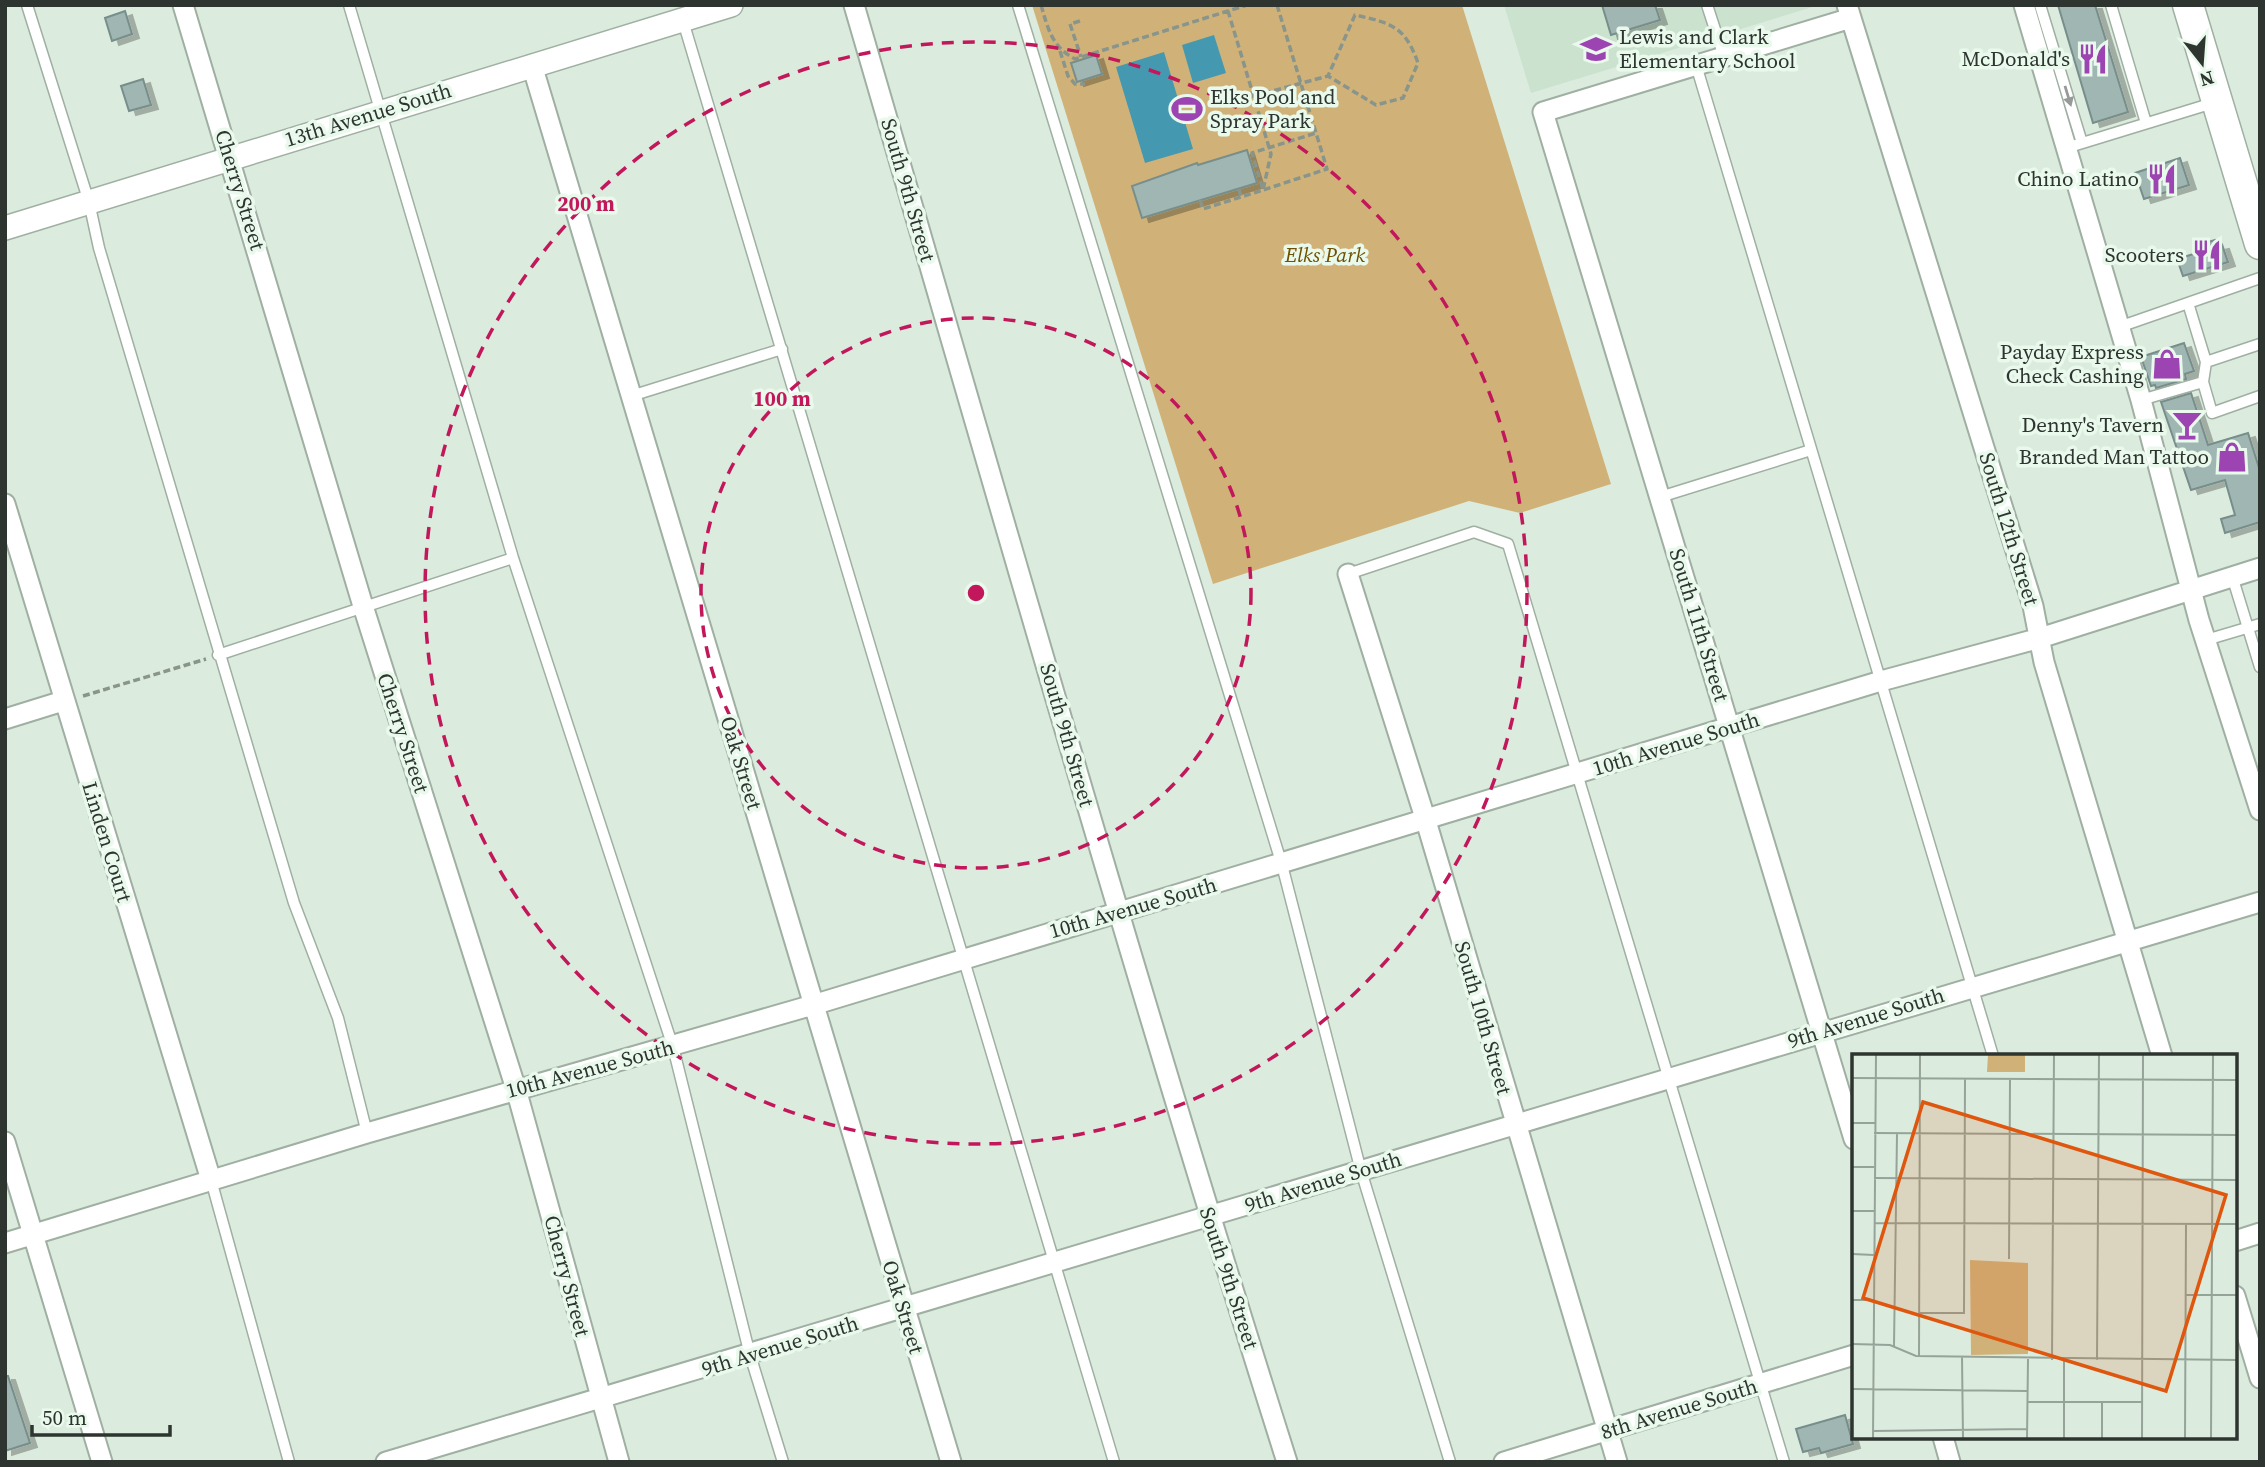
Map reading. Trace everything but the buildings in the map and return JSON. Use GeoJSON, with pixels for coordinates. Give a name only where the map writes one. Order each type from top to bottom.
{"type":"FeatureCollection","features":[{"type":"Feature","properties":{"kind":"main road"},"geometry":{"type":"LineString","coordinates":[[2195,7],[2217,102],[2260,244]]}},
{"type":"Feature","properties":{"kind":"street","name":"Cherry Street"},"geometry":{"type":"LineString","coordinates":[[183,5],[231,157],[363,606],[516,1089],[600,1399],[620,1462]]}},
{"type":"Feature","properties":{"kind":"street","name":"13th Avenue South"},"geometry":{"type":"LineString","coordinates":[[5,228],[731,5]]}},
{"type":"Feature","properties":{"kind":"street","name":"South 9th Street"},"geometry":{"type":"LineString","coordinates":[[854,5],[1118,912],[1209,1216],[1287,1462]]}},
{"type":"Feature","properties":{"kind":"street"},"geometry":{"type":"LineString","coordinates":[[2037,6],[2119,327],[2191,588],[2206,640],[2252,760],[2260,810]]}},
{"type":"Feature","properties":{"kind":"street"},"geometry":{"type":"LineString","coordinates":[[1696,65],[1849,12]]}},
{"type":"Feature","properties":{"kind":"street","name":"South 12th Street"},"geometry":{"type":"LineString","coordinates":[[1849,12],[2040,638],[2044,662],[2161,1054]]}},
{"type":"Feature","properties":{"kind":"street","name":"Oak Street"},"geometry":{"type":"LineString","coordinates":[[532,65],[951,1462]]}},
{"type":"Feature","properties":{"kind":"street","name":"South 11th Street"},"geometry":{"type":"LineString","coordinates":[[1696,65],[1543,112],[1852,1132]]}},
{"type":"Feature","properties":{"kind":"street","name":"Linden Court"},"geometry":{"type":"LineString","coordinates":[[5,504],[211,1180]]}},
{"type":"Feature","properties":{"kind":"street","name":"10th Avenue South"},"geometry":{"type":"LineString","coordinates":[[5,1243],[367,1133],[673,1047],[1282,865],[1881,681],[2040,638],[2260,568]]}},
{"type":"Feature","properties":{"kind":"street","name":"South 10th Street"},"geometry":{"type":"LineString","coordinates":[[1348,574],[1426,821],[1514,1125],[1617,1462]]}},
{"type":"Feature","properties":{"kind":"street"},"geometry":{"type":"LineString","coordinates":[[5,719],[63,701]]}},
{"type":"Feature","properties":{"kind":"street","name":"9th Avenue South"},"geometry":{"type":"LineString","coordinates":[[386,1462],[2260,902]]}},
{"type":"Feature","properties":{"kind":"street"},"geometry":{"type":"LineString","coordinates":[[5,1142],[102,1462]]}},
{"type":"Feature","properties":{"kind":"street"},"geometry":{"type":"LineString","coordinates":[[2237,1240],[2260,1233]]}},
{"type":"Feature","properties":{"kind":"street"},"geometry":{"type":"LineString","coordinates":[[2237,1303],[2260,1378]]}},
{"type":"Feature","properties":{"kind":"street","name":"8th Avenue South"},"geometry":{"type":"LineString","coordinates":[[1504,1462],[1852,1356]]}},
{"type":"Feature","properties":{"kind":"street"},"geometry":{"type":"LineString","coordinates":[[1944,1439],[1950,1462]]}},
{"type":"Feature","properties":{"kind":"lane"},"geometry":{"type":"LineString","coordinates":[[27,5],[89,202],[99,248],[218,655],[294,903],[338,1018],[367,1133]]}},
{"type":"Feature","properties":{"kind":"lane"},"geometry":{"type":"LineString","coordinates":[[349,5],[513,558],[673,1047],[750,1354],[783,1462]]}},
{"type":"Feature","properties":{"kind":"lane"},"geometry":{"type":"LineString","coordinates":[[1018,5],[1282,865],[1361,1171],[1450,1462]]}},
{"type":"Feature","properties":{"kind":"lane"},"geometry":{"type":"LineString","coordinates":[[1707,5],[1724,57]]}},
{"type":"Feature","properties":{"kind":"lane"},"geometry":{"type":"LineString","coordinates":[[2111,5],[2146,123]]}},
{"type":"Feature","properties":{"kind":"lane"},"geometry":{"type":"LineString","coordinates":[[683,20],[1114,1462]]}},
{"type":"Feature","properties":{"kind":"lane"},"geometry":{"type":"LineString","coordinates":[[1696,65],[1992,1054]]}},
{"type":"Feature","properties":{"kind":"lane"},"geometry":{"type":"LineString","coordinates":[[2074,146],[2217,102]]}},
{"type":"Feature","properties":{"kind":"lane"},"geometry":{"type":"LineString","coordinates":[[2119,327],[2260,278]]}},
{"type":"Feature","properties":{"kind":"lane"},"geometry":{"type":"LineString","coordinates":[[2188,303],[2206,362],[2203,382],[2212,413],[2260,396]]}},
{"type":"Feature","properties":{"kind":"lane"},"geometry":{"type":"LineString","coordinates":[[2206,362],[2260,344]]}},
{"type":"Feature","properties":{"kind":"lane"},"geometry":{"type":"LineString","coordinates":[[631,396],[782,349]]}},
{"type":"Feature","properties":{"kind":"lane"},"geometry":{"type":"LineString","coordinates":[[2141,401],[2203,382]]}},
{"type":"Feature","properties":{"kind":"lane"},"geometry":{"type":"LineString","coordinates":[[1660,496],[1811,450]]}},
{"type":"Feature","properties":{"kind":"lane"},"geometry":{"type":"LineString","coordinates":[[1348,574],[1474,533],[1508,544],[1575,775],[1784,1462]]}},
{"type":"Feature","properties":{"kind":"lane"},"geometry":{"type":"LineString","coordinates":[[218,655],[513,558]]}},
{"type":"Feature","properties":{"kind":"lane"},"geometry":{"type":"LineString","coordinates":[[2232,576],[2260,667]]}},
{"type":"Feature","properties":{"kind":"lane"},"geometry":{"type":"LineString","coordinates":[[2206,640],[2260,624]]}},
{"type":"Feature","properties":{"kind":"lane"},"geometry":{"type":"LineString","coordinates":[[211,1180],[289,1462]]}},
{"type":"Feature","properties":{"kind":"path"},"geometry":{"type":"LineString","coordinates":[[1041,5],[1068,76],[1075,84],[1085,84]]}},
{"type":"Feature","properties":{"kind":"path"},"geometry":{"type":"LineString","coordinates":[[1059,49],[1075,59],[1247,5]]}},
{"type":"Feature","properties":{"kind":"path"},"geometry":{"type":"LineString","coordinates":[[1200,200],[1203,209],[1327,169],[1277,5]]}},
{"type":"Feature","properties":{"kind":"path"},"geometry":{"type":"LineString","coordinates":[[1228,11],[1271,154],[1263,190]]}},
{"type":"Feature","properties":{"kind":"path"},"geometry":{"type":"LineString","coordinates":[[1254,96],[1328,76],[1376,105],[1403,98],[1418,63],[1410,38],[1388,23],[1355,15],[1328,76]]}},
{"type":"Feature","properties":{"kind":"path"},"geometry":{"type":"LineString","coordinates":[[1080,21],[1070,24],[1081,57]]}},
{"type":"Feature","properties":{"kind":"path"},"geometry":{"type":"LineString","coordinates":[[1263,190],[1252,153],[1316,133]]}},
{"type":"Feature","properties":{"kind":"path"},"geometry":{"type":"LineString","coordinates":[[1239,189],[1241,197]]}},
{"type":"Feature","properties":{"kind":"path"},"geometry":{"type":"LineString","coordinates":[[63,701],[218,655]]}},
{"type":"Feature","properties":{"kind":"shaded area","name":"Lewis and Clark Elementary School"},"geometry":{"type":"Polygon","coordinates":[[[1504,5],[1819,5],[1531,93],[1504,5]]]}},
{"type":"Feature","properties":{"kind":"green space","name":"Elks Park"},"geometry":{"type":"Polygon","coordinates":[[[1032,5],[1462,5],[1611,484],[1520,513],[1469,501],[1213,584],[1032,5]]]}},
{"type":"Feature","properties":{"kind":"water"},"geometry":{"type":"Polygon","coordinates":[[[1214,35],[1226,73],[1193,83],[1182,45],[1214,35]]]}},
{"type":"Feature","properties":{"kind":"water"},"geometry":{"type":"Polygon","coordinates":[[[1164,52],[1193,149],[1145,163],[1116,67],[1164,52]]]}},
{"type":"Feature","properties":{"kind":"place","name":"Lewis and Clark Elementary School"},"geometry":{"type":"Point","coordinates":[1596,49]}},
{"type":"Feature","properties":{"kind":"place","name":"McDonald's"},"geometry":{"type":"Point","coordinates":[2093,59]}},
{"type":"Feature","properties":{"kind":"place","name":"Elks Pool and Spray Park"},"geometry":{"type":"Point","coordinates":[1187,109]}},
{"type":"Feature","properties":{"kind":"place","name":"Chino Latino"},"geometry":{"type":"Point","coordinates":[2162,179]}},
{"type":"Feature","properties":{"kind":"place","name":"Scooters"},"geometry":{"type":"Point","coordinates":[2207,255]}},
{"type":"Feature","properties":{"kind":"place","name":"Payday Express Check Cashing"},"geometry":{"type":"Point","coordinates":[2167,364]}},
{"type":"Feature","properties":{"kind":"place","name":"Denny's Tavern"},"geometry":{"type":"Point","coordinates":[2187,425]}},
{"type":"Feature","properties":{"kind":"place","name":"Branded Man Tattoo"},"geometry":{"type":"Point","coordinates":[2232,457]}}]}
